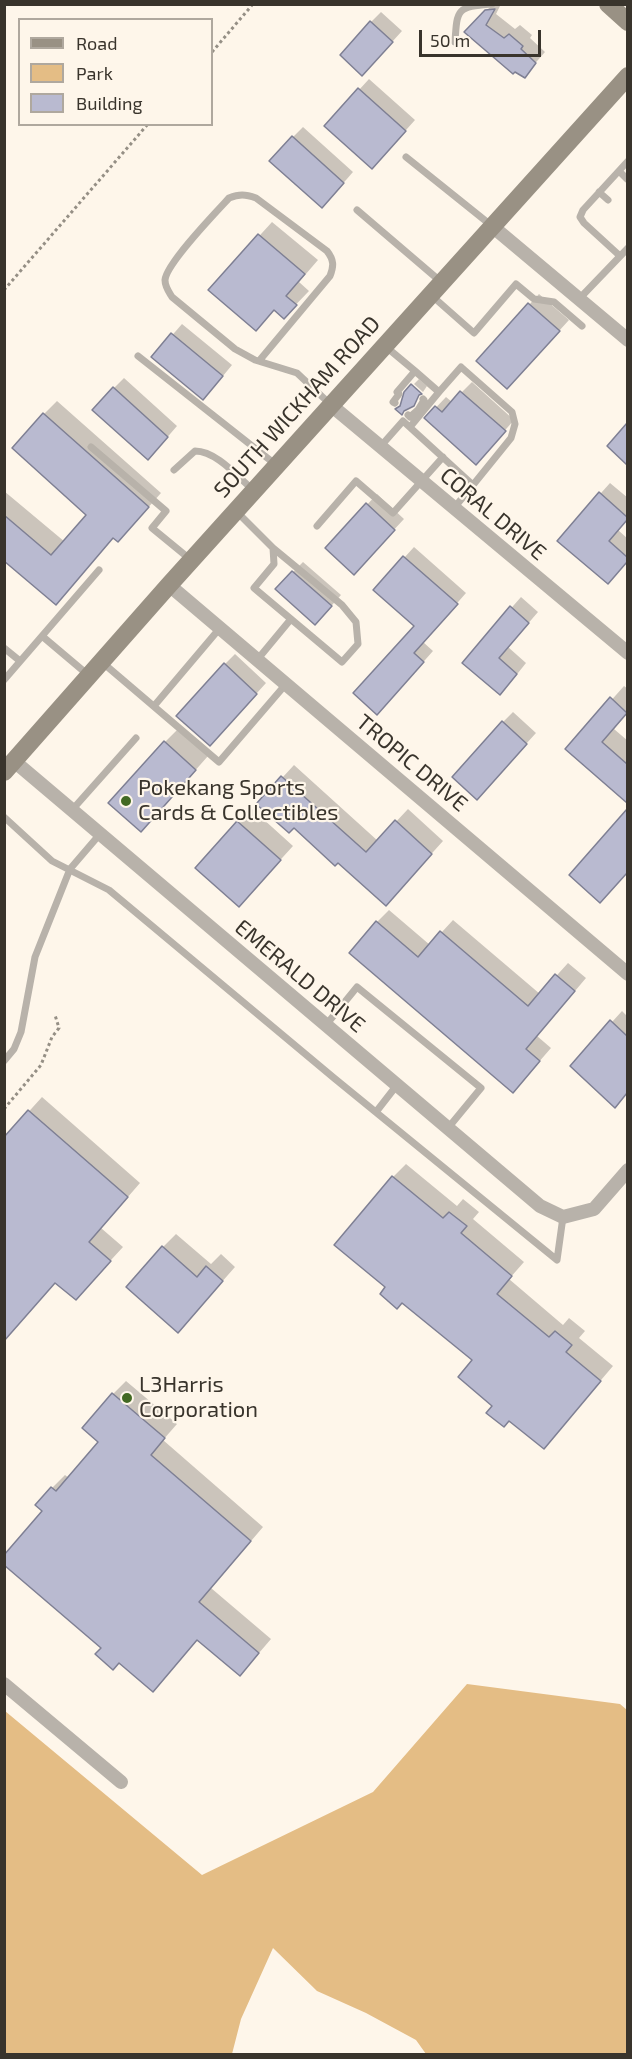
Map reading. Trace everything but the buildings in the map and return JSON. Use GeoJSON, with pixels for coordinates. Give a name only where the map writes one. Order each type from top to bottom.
{"type":"FeatureCollection","features":[{"type":"Feature","properties":{"kind":"main road"},"geometry":{"type":"LineString","coordinates":[[609,4],[627,22]]}},
{"type":"Feature","properties":{"kind":"main road","name":"SOUTH WICKHAM ROAD"},"geometry":{"type":"LineString","coordinates":[[9,767],[191,560],[627,76]]}},
{"type":"Feature","properties":{"kind":"street"},"geometry":{"type":"LineString","coordinates":[[492,226],[627,339]]}},
{"type":"Feature","properties":{"kind":"street","name":"CORAL DRIVE"},"geometry":{"type":"LineString","coordinates":[[332,406],[627,653]]}},
{"type":"Feature","properties":{"kind":"street","name":"TROPIC DRIVE"},"geometry":{"type":"LineString","coordinates":[[169,585],[627,974]]}},
{"type":"Feature","properties":{"kind":"street","name":"EMERALD DRIVE"},"geometry":{"type":"LineString","coordinates":[[9,767],[72,810],[540,1206],[563,1217]]}},
{"type":"Feature","properties":{"kind":"street"},"geometry":{"type":"LineString","coordinates":[[563,1217],[594,1209],[627,1170]]}},
{"type":"Feature","properties":{"kind":"street"},"geometry":{"type":"LineString","coordinates":[[4,1684],[121,1782]]}},
{"type":"Feature","properties":{"kind":"lane"},"geometry":{"type":"LineString","coordinates":[[455,42],[457,16],[464,8],[492,4]]}},
{"type":"Feature","properties":{"kind":"lane"},"geometry":{"type":"LineString","coordinates":[[406,157],[492,226]]}},
{"type":"Feature","properties":{"kind":"lane"},"geometry":{"type":"LineString","coordinates":[[620,256],[580,217],[583,210],[627,161]]}},
{"type":"Feature","properties":{"kind":"lane"},"geometry":{"type":"LineString","coordinates":[[619,171],[627,179]]}},
{"type":"Feature","properties":{"kind":"lane"},"geometry":{"type":"LineString","coordinates":[[599,192],[609,200]]}},
{"type":"Feature","properties":{"kind":"lane"},"geometry":{"type":"LineString","coordinates":[[259,361],[330,276],[333,258],[327,251],[256,198],[237,195],[229,198],[168,270],[165,280],[167,289],[172,297],[235,350],[259,361],[297,373],[332,406]]}},
{"type":"Feature","properties":{"kind":"lane"},"geometry":{"type":"LineString","coordinates":[[357,210],[436,289],[474,333],[516,284],[534,299],[554,302],[582,326]]}},
{"type":"Feature","properties":{"kind":"lane"},"geometry":{"type":"LineString","coordinates":[[579,299],[627,248]]}},
{"type":"Feature","properties":{"kind":"lane"},"geometry":{"type":"LineString","coordinates":[[554,302],[566,288]]}},
{"type":"Feature","properties":{"kind":"lane"},"geometry":{"type":"LineString","coordinates":[[385,346],[439,392]]}},
{"type":"Feature","properties":{"kind":"lane"},"geometry":{"type":"LineString","coordinates":[[138,356],[278,465]]}},
{"type":"Feature","properties":{"kind":"lane"},"geometry":{"type":"LineString","coordinates":[[408,415],[410,417],[439,392],[461,367],[512,412],[515,424],[511,438],[454,508]]}},
{"type":"Feature","properties":{"kind":"lane"},"geometry":{"type":"LineString","coordinates":[[400,395],[397,392],[415,371]]}},
{"type":"Feature","properties":{"kind":"lane"},"geometry":{"type":"LineString","coordinates":[[394,403],[409,387]]}},
{"type":"Feature","properties":{"kind":"lane"},"geometry":{"type":"LineString","coordinates":[[410,427],[423,399]]}},
{"type":"Feature","properties":{"kind":"lane"},"geometry":{"type":"LineString","coordinates":[[380,447],[404,421],[473,485]]}},
{"type":"Feature","properties":{"kind":"lane"},"geometry":{"type":"LineString","coordinates":[[91,447],[166,511],[152,528],[191,560]]}},
{"type":"Feature","properties":{"kind":"lane"},"geometry":{"type":"LineString","coordinates":[[174,470],[195,451],[204,451],[254,491]]}},
{"type":"Feature","properties":{"kind":"lane"},"geometry":{"type":"LineString","coordinates":[[317,526],[356,481],[393,513],[443,457]]}},
{"type":"Feature","properties":{"kind":"lane"},"geometry":{"type":"LineString","coordinates":[[236,511],[273,548],[342,605],[356,622],[358,644],[342,662],[254,588],[274,564],[273,548]]}},
{"type":"Feature","properties":{"kind":"lane"},"geometry":{"type":"LineString","coordinates":[[4,680],[99,570]]}},
{"type":"Feature","properties":{"kind":"lane"},"geometry":{"type":"LineString","coordinates":[[257,660],[291,619]]}},
{"type":"Feature","properties":{"kind":"lane"},"geometry":{"type":"LineString","coordinates":[[154,706],[220,628]]}},
{"type":"Feature","properties":{"kind":"lane"},"geometry":{"type":"LineString","coordinates":[[42,636],[89,676]]}},
{"type":"Feature","properties":{"kind":"lane"},"geometry":{"type":"LineString","coordinates":[[4,648],[20,661]]}},
{"type":"Feature","properties":{"kind":"lane"},"geometry":{"type":"LineString","coordinates":[[102,661],[219,762],[286,684]]}},
{"type":"Feature","properties":{"kind":"lane"},"geometry":{"type":"LineString","coordinates":[[72,810],[136,738]]}},
{"type":"Feature","properties":{"kind":"lane"},"geometry":{"type":"LineString","coordinates":[[4,817],[52,861],[109,890],[557,1260],[563,1217]]}},
{"type":"Feature","properties":{"kind":"lane"},"geometry":{"type":"LineString","coordinates":[[4,1061],[14,1049],[21,1032],[35,957],[70,869],[100,834]]}},
{"type":"Feature","properties":{"kind":"lane"},"geometry":{"type":"LineString","coordinates":[[326,1025],[357,987],[481,1088],[448,1128]]}},
{"type":"Feature","properties":{"kind":"lane"},"geometry":{"type":"LineString","coordinates":[[376,1112],[397,1085]]}},
{"type":"Feature","properties":{"kind":"path"},"geometry":{"type":"LineString","coordinates":[[213,51],[253,4]]}},
{"type":"Feature","properties":{"kind":"path"},"geometry":{"type":"LineString","coordinates":[[4,290],[146,126]]}},
{"type":"Feature","properties":{"kind":"path"},"geometry":{"type":"LineString","coordinates":[[4,1109],[41,1065],[52,1037],[59,1028],[55,1015]]}},
{"type":"Feature","properties":{"kind":"green space"},"geometry":{"type":"Polygon","coordinates":[[[467,1684],[620,1704],[627,1710],[627,2054],[426,2054],[416,2040],[366,2013],[317,1991],[273,1948],[241,2019],[232,2054],[5,2054],[5,1711],[202,1875],[373,1792],[467,1684]]]}},
{"type":"Feature","properties":{"kind":"place","name":"Pokekang Sports Cards & Collectibles"},"geometry":{"type":"Point","coordinates":[126,801]}},
{"type":"Feature","properties":{"kind":"place","name":"L3Harris Corporation"},"geometry":{"type":"Point","coordinates":[127,1398]}}]}
